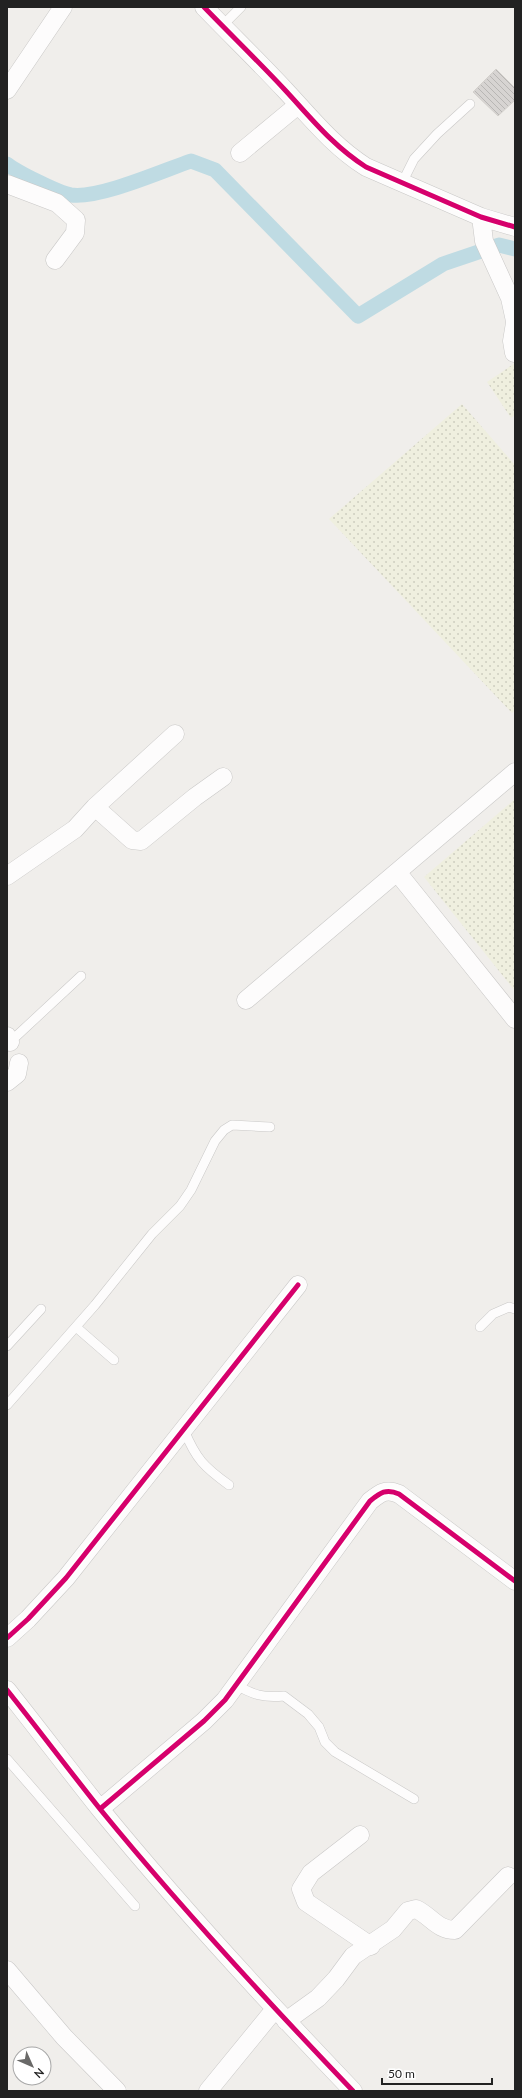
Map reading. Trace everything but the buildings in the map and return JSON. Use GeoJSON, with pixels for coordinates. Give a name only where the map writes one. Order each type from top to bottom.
{"type":"FeatureCollection","features":[{"type":"Feature","properties":{"kind":"street"},"geometry":{"type":"LineString","coordinates":[[7,90],[62,7]]}},
{"type":"Feature","properties":{"kind":"street"},"geometry":{"type":"LineString","coordinates":[[204,7],[327,137],[349,156],[366,167],[481,217],[515,227]]}},
{"type":"Feature","properties":{"kind":"street"},"geometry":{"type":"LineString","coordinates":[[240,153],[298,105]]}},
{"type":"Feature","properties":{"kind":"street"},"geometry":{"type":"LineString","coordinates":[[7,184],[63,209],[76,220],[75,233],[55,260]]}},
{"type":"Feature","properties":{"kind":"street"},"geometry":{"type":"LineString","coordinates":[[481,217],[487,248],[510,298],[515,322],[512,341],[514,353]]}},
{"type":"Feature","properties":{"kind":"street"},"geometry":{"type":"LineString","coordinates":[[7,876],[75,830],[95,807],[175,734]]}},
{"type":"Feature","properties":{"kind":"street"},"geometry":{"type":"LineString","coordinates":[[246,1000],[515,772]]}},
{"type":"Feature","properties":{"kind":"street"},"geometry":{"type":"LineString","coordinates":[[95,807],[132,840],[141,841],[195,797],[223,777]]}},
{"type":"Feature","properties":{"kind":"street"},"geometry":{"type":"LineString","coordinates":[[397,872],[515,1019]]}},
{"type":"Feature","properties":{"kind":"street"},"geometry":{"type":"LineString","coordinates":[[7,1082],[17,1074],[19,1063]]}},
{"type":"Feature","properties":{"kind":"street"},"geometry":{"type":"LineString","coordinates":[[7,1638],[28,1619],[66,1578],[298,1285]]}},
{"type":"Feature","properties":{"kind":"street"},"geometry":{"type":"LineString","coordinates":[[100,1809],[204,1721],[225,1700],[370,1501],[382,1492],[390,1490],[399,1494],[515,1580]]}},
{"type":"Feature","properties":{"kind":"street"},"geometry":{"type":"LineString","coordinates":[[7,1690],[100,1809],[154,1874],[281,2015],[353,2091]]}},
{"type":"Feature","properties":{"kind":"street"},"geometry":{"type":"LineString","coordinates":[[360,1835],[311,1873],[300,1889],[306,1902],[371,1946]]}},
{"type":"Feature","properties":{"kind":"street"},"geometry":{"type":"LineString","coordinates":[[208,2091],[281,2015],[318,1998],[336,1979],[353,1956],[371,1946],[393,1929],[408,1911],[416,1909],[423,1912],[439,1927],[446,1930],[455,1930],[508,1876]]}},
{"type":"Feature","properties":{"kind":"street"},"geometry":{"type":"LineString","coordinates":[[7,1970],[64,2037],[117,2091]]}},
{"type":"Feature","properties":{"kind":"lane"},"geometry":{"type":"LineString","coordinates":[[222,26],[241,7]]}},
{"type":"Feature","properties":{"kind":"lane"},"geometry":{"type":"LineString","coordinates":[[402,182],[414,159],[437,134],[470,104]]}},
{"type":"Feature","properties":{"kind":"lane"},"geometry":{"type":"LineString","coordinates":[[9,1039],[81,976]]}},
{"type":"Feature","properties":{"kind":"lane"},"geometry":{"type":"LineString","coordinates":[[7,1405],[76,1327],[152,1234],[180,1206],[191,1190],[215,1141],[224,1130],[232,1125],[270,1127]]}},
{"type":"Feature","properties":{"kind":"lane"},"geometry":{"type":"LineString","coordinates":[[480,1327],[493,1314],[509,1307],[515,1309]]}},
{"type":"Feature","properties":{"kind":"lane"},"geometry":{"type":"LineString","coordinates":[[7,1346],[41,1309]]}},
{"type":"Feature","properties":{"kind":"lane"},"geometry":{"type":"LineString","coordinates":[[76,1327],[114,1360]]}},
{"type":"Feature","properties":{"kind":"lane"},"geometry":{"type":"LineString","coordinates":[[184,1430],[194,1453],[207,1469],[229,1485]]}},
{"type":"Feature","properties":{"kind":"lane"},"geometry":{"type":"LineString","coordinates":[[236,1685],[253,1694],[266,1697],[284,1696],[308,1714],[319,1727],[325,1742],[335,1752],[414,1799]]}},
{"type":"Feature","properties":{"kind":"lane"},"geometry":{"type":"LineString","coordinates":[[7,1759],[135,1906]]}},
{"type":"Feature","properties":{"kind":"green space"},"geometry":{"type":"Polygon","coordinates":[[[515,363],[515,415],[511,418],[487,382],[515,363]]]}},
{"type":"Feature","properties":{"kind":"green space"},"geometry":{"type":"Polygon","coordinates":[[[462,404],[515,465],[515,710],[512,713],[329,519],[462,404]]]}},
{"type":"Feature","properties":{"kind":"green space"},"geometry":{"type":"Polygon","coordinates":[[[515,799],[515,991],[424,877],[515,799]]]}},
{"type":"Feature","properties":{"kind":"waterway"},"geometry":{"type":"LineString","coordinates":[[7,164],[38,182],[71,195],[83,195],[114,189],[191,161],[215,170],[358,316],[443,264],[499,245],[515,249]]}},
{"type":"Feature","properties":{"kind":"cycle path"},"geometry":{"type":"LineString","coordinates":[[204,7],[323,131],[354,159],[366,167],[481,217],[515,227]]}},
{"type":"Feature","properties":{"kind":"cycle path"},"geometry":{"type":"LineString","coordinates":[[7,1638],[28,1619],[66,1578],[298,1285]]}},
{"type":"Feature","properties":{"kind":"cycle path"},"geometry":{"type":"LineString","coordinates":[[100,1809],[204,1721],[225,1700],[370,1501],[383,1492],[390,1491],[399,1494],[515,1581]]}},
{"type":"Feature","properties":{"kind":"cycle path"},"geometry":{"type":"LineString","coordinates":[[7,1690],[100,1809],[161,1882],[256,1988],[353,2091]]}}]}
